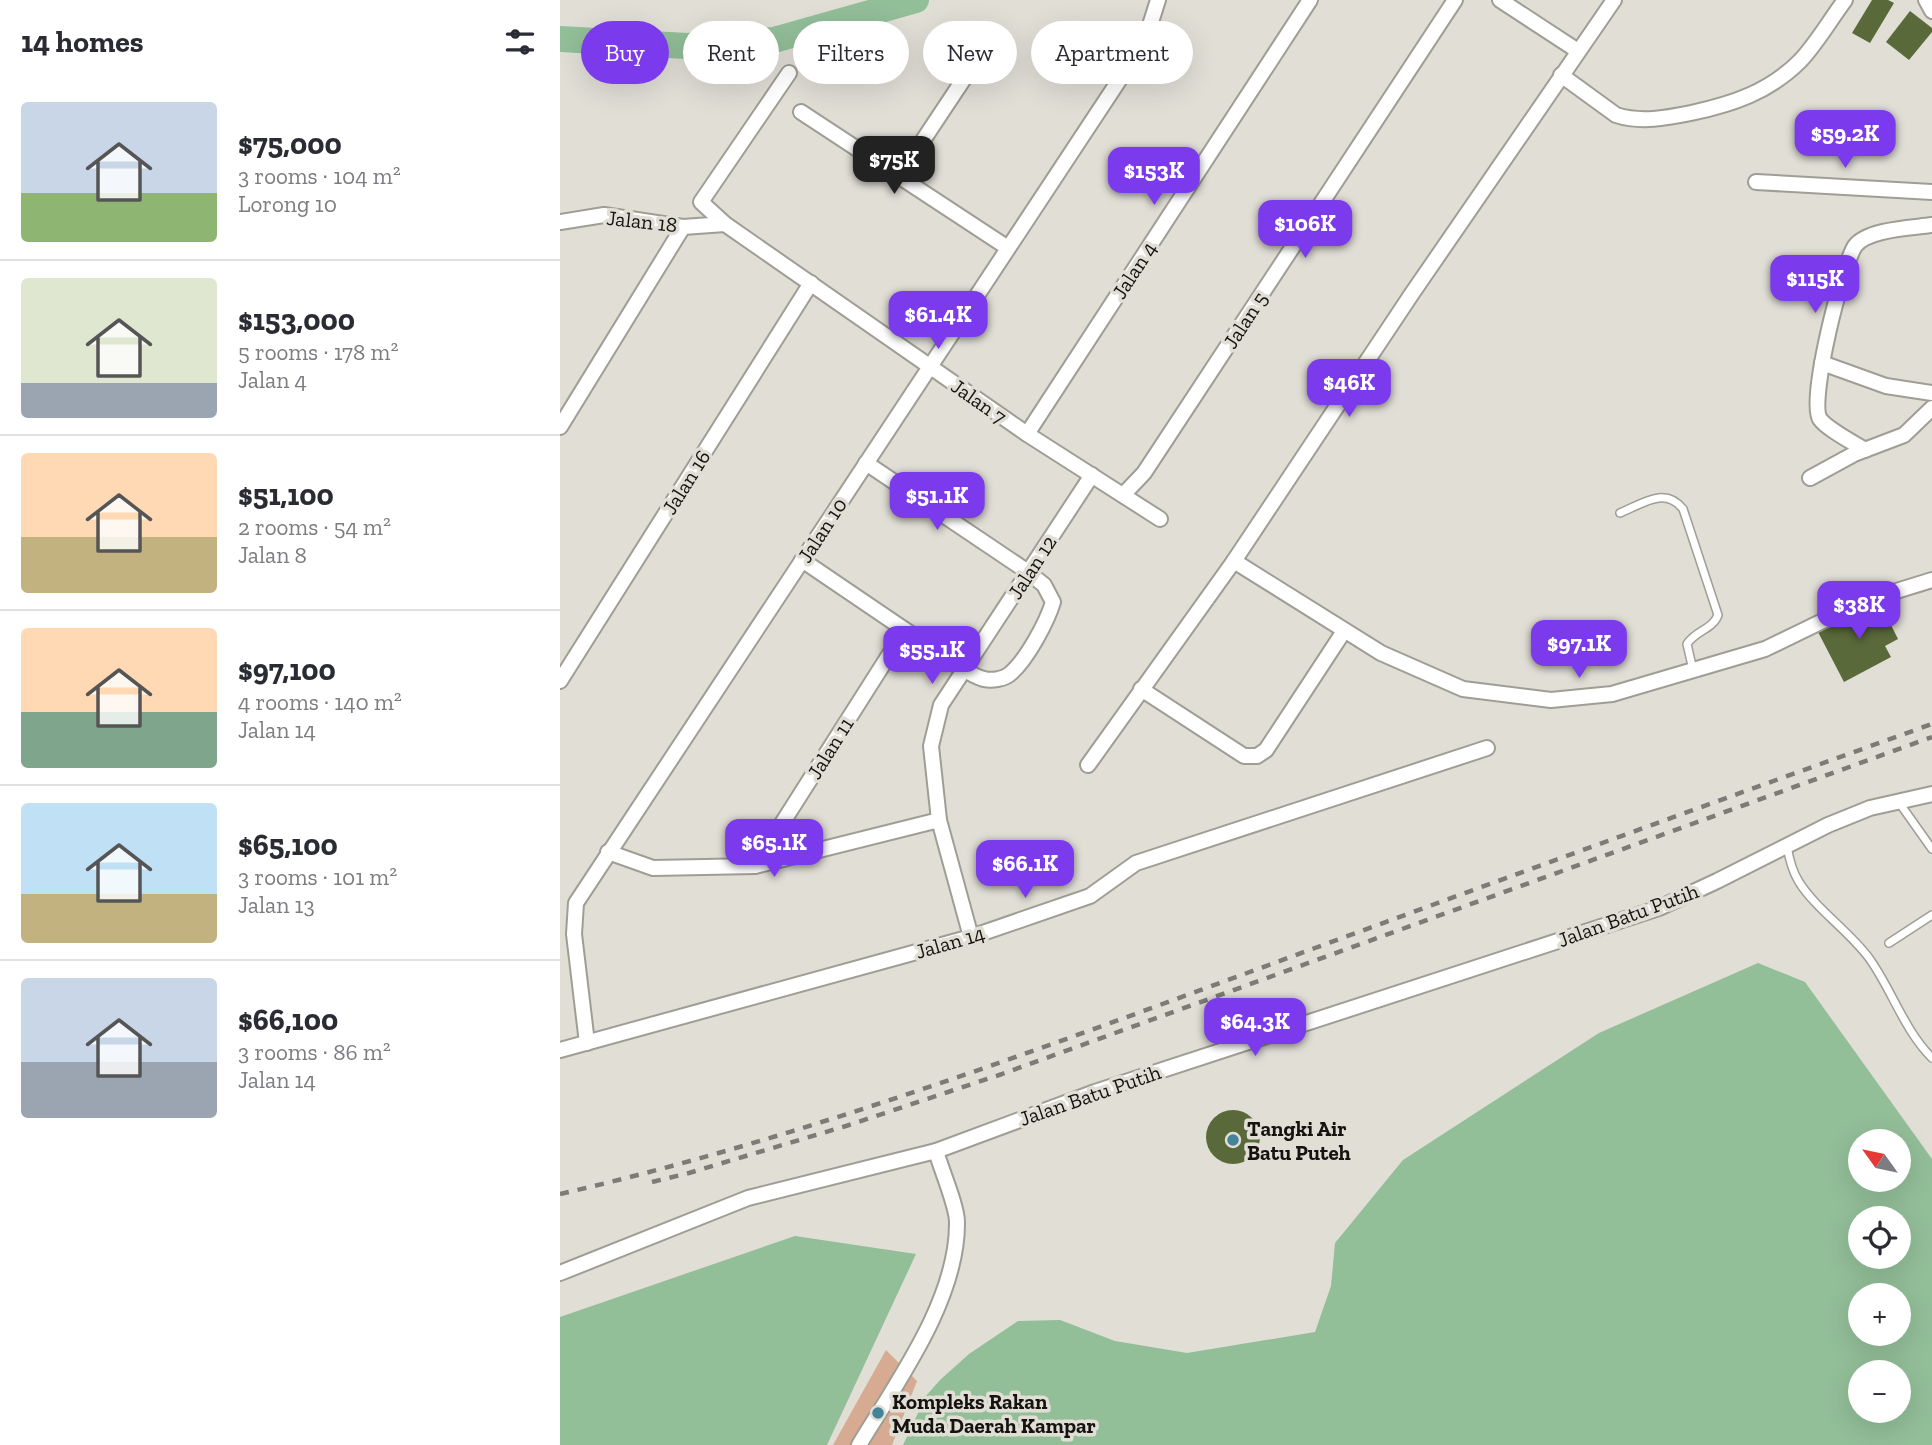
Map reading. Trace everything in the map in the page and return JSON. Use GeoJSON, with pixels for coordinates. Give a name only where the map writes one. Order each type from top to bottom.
{"type":"FeatureCollection","features":[{"type":"Feature","properties":{"kind":"street","name":"Jalan 10"},"geometry":{"type":"LineString","coordinates":[[587,1042],[574,934],[576,903],[1144,41],[1158,0]]}},
{"type":"Feature","properties":{"kind":"street","name":"Jalan 4"},"geometry":{"type":"LineString","coordinates":[[1027,434],[1310,0]]}},
{"type":"Feature","properties":{"kind":"street","name":"Jalan 5"},"geometry":{"type":"LineString","coordinates":[[1123,495],[1144,473],[1455,0]]}},
{"type":"Feature","properties":{"kind":"street"},"geometry":{"type":"LineString","coordinates":[[1500,0],[1578,51]]}},
{"type":"Feature","properties":{"kind":"street"},"geometry":{"type":"LineString","coordinates":[[1088,765],[1234,561],[1411,295],[1614,0]]}},
{"type":"Feature","properties":{"kind":"street"},"geometry":{"type":"LineString","coordinates":[[1561,75],[1616,115],[1624,117],[1652,119],[1713,108],[1744,99],[1770,86],[1801,60],[1845,0]]}},
{"type":"Feature","properties":{"kind":"street"},"geometry":{"type":"LineString","coordinates":[[1926,0],[1932,11]]}},
{"type":"Feature","properties":{"kind":"street","name":"Jalan 7"},"geometry":{"type":"LineString","coordinates":[[789,73],[701,202],[725,224],[1027,434],[1160,519]]}},
{"type":"Feature","properties":{"kind":"street"},"geometry":{"type":"LineString","coordinates":[[898,178],[960,84]]}},
{"type":"Feature","properties":{"kind":"street"},"geometry":{"type":"LineString","coordinates":[[800,112],[1008,248]]}},
{"type":"Feature","properties":{"kind":"street"},"geometry":{"type":"LineString","coordinates":[[1756,182],[1932,192]]}},
{"type":"Feature","properties":{"kind":"street","name":"Jalan 18"},"geometry":{"type":"LineString","coordinates":[[560,222],[604,215],[682,227],[725,224]]}},
{"type":"Feature","properties":{"kind":"street"},"geometry":{"type":"LineString","coordinates":[[1865,450],[1821,421],[1816,409],[1822,363],[1838,294],[1855,246],[1866,238],[1884,232],[1932,225]]}},
{"type":"Feature","properties":{"kind":"street"},"geometry":{"type":"LineString","coordinates":[[560,427],[682,227]]}},
{"type":"Feature","properties":{"kind":"street","name":"Jalan 16"},"geometry":{"type":"LineString","coordinates":[[562,673],[811,283]]}},
{"type":"Feature","properties":{"kind":"street"},"geometry":{"type":"LineString","coordinates":[[1822,363],[1886,386],[1932,393]]}},
{"type":"Feature","properties":{"kind":"street"},"geometry":{"type":"LineString","coordinates":[[1810,478],[1865,450],[1905,435],[1932,408]]}},
{"type":"Feature","properties":{"kind":"street"},"geometry":{"type":"LineString","coordinates":[[802,560],[964,670],[983,679],[1004,677],[1012,673],[1031,646],[1049,615],[1053,602],[1044,585],[866,463]]}},
{"type":"Feature","properties":{"kind":"street","name":"Jalan 12"},"geometry":{"type":"LineString","coordinates":[[971,937],[939,820],[931,746],[941,705],[1092,475]]}},
{"type":"Feature","properties":{"kind":"street"},"geometry":{"type":"LineString","coordinates":[[1234,561],[1381,653],[1463,688],[1551,700],[1612,694],[1765,649],[1864,601],[1932,580]]}},
{"type":"Feature","properties":{"kind":"street","name":"Jalan 11"},"geometry":{"type":"LineString","coordinates":[[755,866],[905,629]]}},
{"type":"Feature","properties":{"kind":"street"},"geometry":{"type":"LineString","coordinates":[[1141,689],[1244,756],[1257,756],[1266,750],[1344,631]]}},
{"type":"Feature","properties":{"kind":"street","name":"Jalan 14"},"geometry":{"type":"LineString","coordinates":[[560,1050],[971,937],[1090,896],[1136,863],[1487,748]]}},
{"type":"Feature","properties":{"kind":"street","name":"Jalan Batu Putih"},"geometry":{"type":"LineString","coordinates":[[560,1273],[748,1198],[936,1151],[1095,1092],[1659,908],[1828,825],[1870,808],[1932,794]]}},
{"type":"Feature","properties":{"kind":"street"},"geometry":{"type":"LineString","coordinates":[[608,852],[653,869],[755,866],[939,820]]}},
{"type":"Feature","properties":{"kind":"street"},"geometry":{"type":"LineString","coordinates":[[859,1445],[924,1337],[942,1296],[953,1256],[958,1221],[936,1151]]}},
{"type":"Feature","properties":{"kind":"lane"},"geometry":{"type":"LineString","coordinates":[[1620,513],[1659,497],[1669,497],[1683,509],[1718,615],[1714,624],[1691,638],[1687,644],[1693,670]]}},
{"type":"Feature","properties":{"kind":"lane"},"geometry":{"type":"LineString","coordinates":[[1898,801],[1932,849]]}},
{"type":"Feature","properties":{"kind":"lane"},"geometry":{"type":"LineString","coordinates":[[1787,845],[1799,882],[1868,957],[1913,1035],[1932,1058]]}},
{"type":"Feature","properties":{"kind":"lane"},"geometry":{"type":"LineString","coordinates":[[1889,943],[1932,915]]}},
{"type":"Feature","properties":{"kind":"shaded area"},"geometry":{"type":"Polygon","coordinates":[[[1758,963],[1805,982],[1910,1129],[1848,1129],[1848,1192],[1911,1192],[1911,1130],[1932,1159],[1932,1445],[903,1445],[926,1396],[940,1380],[969,1354],[1018,1321],[1060,1320],[1115,1341],[1187,1353],[1315,1332],[1331,1286],[1335,1243],[1403,1160],[1599,1033],[1758,963]]]}},
{"type":"Feature","properties":{"kind":"shaded area"},"geometry":{"type":"Polygon","coordinates":[[[795,1236],[916,1254],[827,1445],[560,1445],[560,1317],[795,1236]]]}},
{"type":"Feature","properties":{"kind":"shaded area","name":"Kompleks Rakan Muda Daerah Kampar"},"geometry":{"type":"Polygon","coordinates":[[[886,1350],[917,1381],[892,1445],[833,1445],[886,1350]]]}},
{"type":"Feature","properties":{"kind":"building"},"geometry":{"type":"Polygon","coordinates":[[[1872,0],[1888,0],[1894,3],[1870,43],[1852,33],[1872,0]]]}},
{"type":"Feature","properties":{"kind":"building"},"geometry":{"type":"Polygon","coordinates":[[[1910,11],[1932,28],[1932,32],[1909,60],[1886,42],[1910,11]]]}},
{"type":"Feature","properties":{"kind":"building"},"geometry":{"type":"Polygon","coordinates":[[[1879,601],[1898,639],[1885,646],[1891,657],[1844,682],[1818,632],[1879,601]]]}},
{"type":"Feature","properties":{"kind":"building","name":"Tangki Air Batu Puteh"},"geometry":{"type":"Polygon","coordinates":[[[1233,1110],[1252,1118],[1260,1137],[1252,1156],[1233,1164],[1214,1156],[1206,1137],[1214,1118],[1233,1110]]]}},
{"type":"Feature","properties":{"kind":"waterway"},"geometry":{"type":"LineString","coordinates":[[560,39],[687,46],[774,40],[916,0]]}},
{"type":"Feature","properties":{"kind":"railway"},"geometry":{"type":"LineString","coordinates":[[560,1194],[735,1148],[992,1065],[1932,724]]}},
{"type":"Feature","properties":{"kind":"railway"},"geometry":{"type":"LineString","coordinates":[[652,1182],[846,1126],[1002,1074],[1932,737]]}},
{"type":"Feature","properties":{"kind":"place","name":"Tangki Air Batu Puteh"},"geometry":{"type":"Point","coordinates":[1233,1140]}},
{"type":"Feature","properties":{"kind":"place","name":"Kompleks Rakan Muda Daerah Kampar"},"geometry":{"type":"Point","coordinates":[878,1413]}}]}
